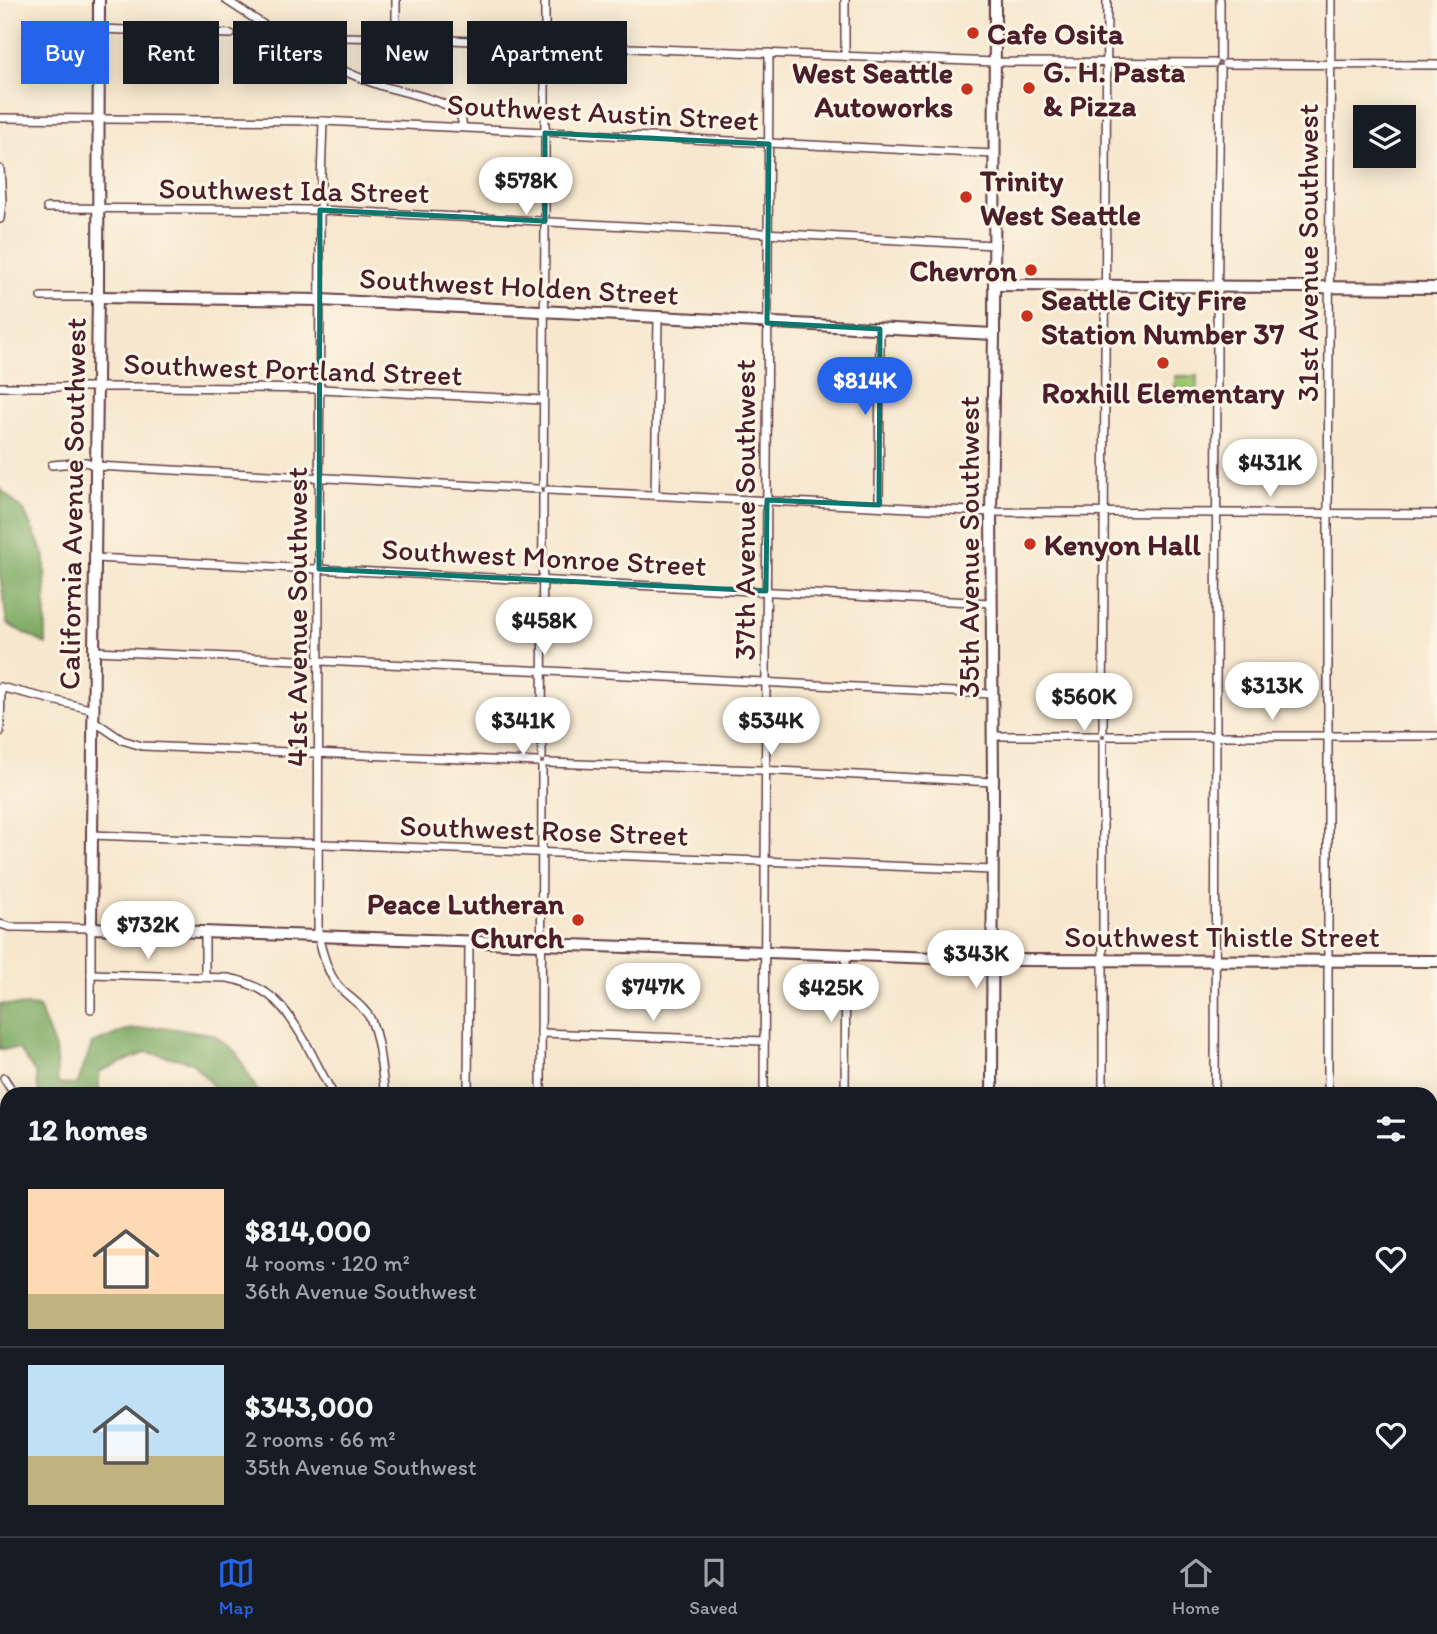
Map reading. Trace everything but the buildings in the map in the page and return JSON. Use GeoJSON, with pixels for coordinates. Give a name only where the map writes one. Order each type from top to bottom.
{"type":"FeatureCollection","features":[{"type":"Feature","properties":{"kind":"main road","name":"California Avenue Southwest"},"geometry":{"type":"LineString","coordinates":[[99,0],[99,21]]}},
{"type":"Feature","properties":{"kind":"main road","name":"35th Avenue Southwest"},"geometry":{"type":"LineString","coordinates":[[992,1087],[991,512],[995,0]]}},
{"type":"Feature","properties":{"kind":"main road","name":"California Avenue Southwest"},"geometry":{"type":"LineString","coordinates":[[91,928],[98,84]]}},
{"type":"Feature","properties":{"kind":"main road"},"geometry":{"type":"LineString","coordinates":[[994,285],[1437,288]]}},
{"type":"Feature","properties":{"kind":"main road","name":"Southwest Holden Street"},"geometry":{"type":"LineString","coordinates":[[98,297],[320,300],[994,334]]}},
{"type":"Feature","properties":{"kind":"main road","name":"Southwest Thistle Street"},"geometry":{"type":"LineString","coordinates":[[91,928],[992,960],[1437,961]]}},
{"type":"Feature","properties":{"kind":"street"},"geometry":{"type":"LineString","coordinates":[[226,0],[305,50],[349,73],[457,111],[462,118],[463,127]]}},
{"type":"Feature","properties":{"kind":"street"},"geometry":{"type":"LineString","coordinates":[[396,0],[396,21]]}},
{"type":"Feature","properties":{"kind":"street"},"geometry":{"type":"LineString","coordinates":[[545,0],[545,21]]}},
{"type":"Feature","properties":{"kind":"street"},"geometry":{"type":"LineString","coordinates":[[845,0],[845,56]]}},
{"type":"Feature","properties":{"kind":"street"},"geometry":{"type":"LineString","coordinates":[[1103,1087],[1107,0]]}},
{"type":"Feature","properties":{"kind":"street"},"geometry":{"type":"LineString","coordinates":[[1216,1087],[1220,0]]}},
{"type":"Feature","properties":{"kind":"street","name":"31st Avenue Southwest"},"geometry":{"type":"LineString","coordinates":[[1328,1087],[1331,0]]}},
{"type":"Feature","properties":{"kind":"street"},"geometry":{"type":"LineString","coordinates":[[109,29],[231,34]]}},
{"type":"Feature","properties":{"kind":"street"},"geometry":{"type":"LineString","coordinates":[[627,48],[995,62],[1437,65]]}},
{"type":"Feature","properties":{"kind":"street","name":"37th Avenue Southwest"},"geometry":{"type":"LineString","coordinates":[[764,1087],[769,53]]}},
{"type":"Feature","properties":{"kind":"street"},"geometry":{"type":"LineString","coordinates":[[541,1087],[545,84]]}},
{"type":"Feature","properties":{"kind":"street","name":"Southwest Austin Street"},"geometry":{"type":"LineString","coordinates":[[0,118],[323,121],[993,154]]}},
{"type":"Feature","properties":{"kind":"street","name":"41st Avenue Southwest"},"geometry":{"type":"LineString","coordinates":[[323,121],[320,210],[318,936],[334,980],[370,1018],[376,1033],[384,1087]]}},
{"type":"Feature","properties":{"kind":"street"},"geometry":{"type":"LineString","coordinates":[[0,169],[0,219]]}},
{"type":"Feature","properties":{"kind":"street","name":"Southwest Ida Street"},"geometry":{"type":"LineString","coordinates":[[47,208],[320,210],[994,246]]}},
{"type":"Feature","properties":{"kind":"street","name":"Southwest Holden Street"},"geometry":{"type":"LineString","coordinates":[[41,297],[98,297]]}},
{"type":"Feature","properties":{"kind":"street"},"geometry":{"type":"LineString","coordinates":[[655,495],[658,318]]}},
{"type":"Feature","properties":{"kind":"street"},"geometry":{"type":"LineString","coordinates":[[878,505],[880,329]]}},
{"type":"Feature","properties":{"kind":"street","name":"Southwest Portland Street"},"geometry":{"type":"LineString","coordinates":[[0,387],[320,389],[544,400]]}},
{"type":"Feature","properties":{"kind":"street"},"geometry":{"type":"LineString","coordinates":[[52,465],[86,462],[96,466],[991,512],[1437,514]]}},
{"type":"Feature","properties":{"kind":"street","name":"Southwest Monroe Street"},"geometry":{"type":"LineString","coordinates":[[95,558],[991,603]]}},
{"type":"Feature","properties":{"kind":"street"},"geometry":{"type":"LineString","coordinates":[[94,651],[992,694]]}},
{"type":"Feature","properties":{"kind":"street"},"geometry":{"type":"LineString","coordinates":[[0,732],[0,687],[94,715],[122,740],[142,746],[993,782]]}},
{"type":"Feature","properties":{"kind":"street"},"geometry":{"type":"LineString","coordinates":[[993,736],[1437,737]]}},
{"type":"Feature","properties":{"kind":"street","name":"Southwest Rose Street"},"geometry":{"type":"LineString","coordinates":[[92,835],[993,870]]}},
{"type":"Feature","properties":{"kind":"street","name":"Southwest Thistle Street"},"geometry":{"type":"LineString","coordinates":[[0,924],[91,928]]}},
{"type":"Feature","properties":{"kind":"street","name":"California Avenue Southwest"},"geometry":{"type":"LineString","coordinates":[[91,928],[91,1009]]}},
{"type":"Feature","properties":{"kind":"street"},"geometry":{"type":"LineString","coordinates":[[205,932],[205,977]]}},
{"type":"Feature","properties":{"kind":"street"},"geometry":{"type":"LineString","coordinates":[[468,1087],[469,942]]}},
{"type":"Feature","properties":{"kind":"street"},"geometry":{"type":"LineString","coordinates":[[845,1087],[846,954]]}},
{"type":"Feature","properties":{"kind":"street"},"geometry":{"type":"LineString","coordinates":[[91,974],[241,980],[262,989],[274,998],[294,1021],[329,1087]]}},
{"type":"Feature","properties":{"kind":"street"},"geometry":{"type":"LineString","coordinates":[[541,1033],[764,1041]]}},
{"type":"Feature","properties":{"kind":"street"},"geometry":{"type":"LineString","coordinates":[[4,1078],[9,1087]]}},
{"type":"Feature","properties":{"kind":"highlighted area"},"geometry":{"type":"Polygon","coordinates":[[[545,133],[769,144],[767,323],[880,329],[879,505],[767,500],[766,591],[319,569],[320,210],[545,221],[545,133]]]}},
{"type":"Feature","properties":{"kind":"green space"},"geometry":{"type":"Polygon","coordinates":[[[1175,376],[1197,376],[1196,404],[1175,403],[1175,376]]]}},
{"type":"Feature","properties":{"kind":"green space"},"geometry":{"type":"Polygon","coordinates":[[[0,489],[24,511],[45,557],[46,644],[7,624],[0,574],[0,489]]]}},
{"type":"Feature","properties":{"kind":"green space"},"geometry":{"type":"Polygon","coordinates":[[[0,1004],[39,1007],[55,1049],[58,1084],[77,1085],[92,1044],[126,1030],[162,1027],[212,1034],[236,1052],[255,1087],[214,1087],[192,1062],[147,1052],[99,1072],[99,1087],[38,1087],[36,1074],[19,1049],[0,1049],[0,1004]]]}},
{"type":"Feature","properties":{"kind":"place","name":"Cafe Osita"},"geometry":{"type":"Point","coordinates":[973,33]}},
{"type":"Feature","properties":{"kind":"place","name":"G. H. Pasta & Pizza"},"geometry":{"type":"Point","coordinates":[1029,88]}},
{"type":"Feature","properties":{"kind":"place","name":"West Seattle Autoworks"},"geometry":{"type":"Point","coordinates":[967,89]}},
{"type":"Feature","properties":{"kind":"place","name":"Trinity West Seattle"},"geometry":{"type":"Point","coordinates":[966,197]}},
{"type":"Feature","properties":{"kind":"place","name":"Chevron"},"geometry":{"type":"Point","coordinates":[1031,270]}},
{"type":"Feature","properties":{"kind":"place","name":"Seattle City Fire Station Number 37"},"geometry":{"type":"Point","coordinates":[1027,316]}},
{"type":"Feature","properties":{"kind":"place","name":"Roxhill Elementary"},"geometry":{"type":"Point","coordinates":[1163,363]}},
{"type":"Feature","properties":{"kind":"place","name":"Kenyon Hall"},"geometry":{"type":"Point","coordinates":[1030,544]}},
{"type":"Feature","properties":{"kind":"place","name":"Peace Lutheran Church"},"geometry":{"type":"Point","coordinates":[578,920]}}]}
